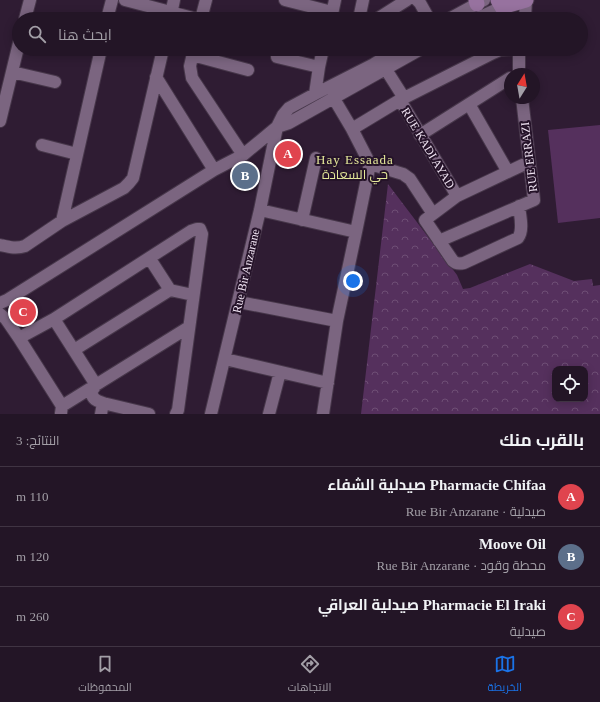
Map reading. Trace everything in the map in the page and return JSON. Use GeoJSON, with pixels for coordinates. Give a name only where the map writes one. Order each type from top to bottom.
{"type":"FeatureCollection","features":[{"type":"Feature","properties":{"kind":"main road"},"geometry":{"type":"LineString","coordinates":[[501,9],[526,0]]}},
{"type":"Feature","properties":{"kind":"street"},"geometry":{"type":"LineString","coordinates":[[27,12],[30,0]]}},
{"type":"Feature","properties":{"kind":"street"},"geometry":{"type":"LineString","coordinates":[[109,12],[112,0]]}},
{"type":"Feature","properties":{"kind":"street"},"geometry":{"type":"LineString","coordinates":[[125,0],[159,12]]}},
{"type":"Feature","properties":{"kind":"street"},"geometry":{"type":"LineString","coordinates":[[171,12],[174,0]]}},
{"type":"Feature","properties":{"kind":"street"},"geometry":{"type":"LineString","coordinates":[[203,12],[206,0]]}},
{"type":"Feature","properties":{"kind":"street"},"geometry":{"type":"LineString","coordinates":[[285,0],[333,10]]}},
{"type":"Feature","properties":{"kind":"street"},"geometry":{"type":"LineString","coordinates":[[360,12],[363,0]]}},
{"type":"Feature","properties":{"kind":"street"},"geometry":{"type":"LineString","coordinates":[[388,12],[407,0]]}},
{"type":"Feature","properties":{"kind":"street"},"geometry":{"type":"LineString","coordinates":[[416,0],[420,3],[426,12]]}},
{"type":"Feature","properties":{"kind":"street"},"geometry":{"type":"LineString","coordinates":[[526,0],[526,12]]}},
{"type":"Feature","properties":{"kind":"street"},"geometry":{"type":"LineString","coordinates":[[461,12],[479,1]]}},
{"type":"Feature","properties":{"kind":"street"},"geometry":{"type":"LineString","coordinates":[[0,121],[16,56]]}},
{"type":"Feature","properties":{"kind":"street"},"geometry":{"type":"LineString","coordinates":[[62,221],[99,56]]}},
{"type":"Feature","properties":{"kind":"street"},"geometry":{"type":"LineString","coordinates":[[0,245],[14,248],[25,246],[62,221],[124,188],[129,183],[133,178],[161,56]]}},
{"type":"Feature","properties":{"kind":"street"},"geometry":{"type":"LineString","coordinates":[[192,56],[190,66],[192,78],[243,155]]}},
{"type":"Feature","properties":{"kind":"street"},"geometry":{"type":"LineString","coordinates":[[205,56],[248,70]]}},
{"type":"Feature","properties":{"kind":"street"},"geometry":{"type":"LineString","coordinates":[[315,94],[319,67],[323,56]]}},
{"type":"Feature","properties":{"kind":"street"},"geometry":{"type":"LineString","coordinates":[[277,127],[283,114],[289,108],[387,56]]}},
{"type":"Feature","properties":{"kind":"street"},"geometry":{"type":"LineString","coordinates":[[0,303],[214,170],[243,155],[277,127],[289,123],[408,56]]}},
{"type":"Feature","properties":{"kind":"street"},"geometry":{"type":"LineString","coordinates":[[352,129],[402,99],[487,56]]}},
{"type":"Feature","properties":{"kind":"street"},"geometry":{"type":"LineString","coordinates":[[517,68],[518,56]]}},
{"type":"Feature","properties":{"kind":"street"},"geometry":{"type":"LineString","coordinates":[[277,57],[319,67]]}},
{"type":"Feature","properties":{"kind":"street","name":"RUE KADI AYAD"},"geometry":{"type":"LineString","coordinates":[[385,68],[420,135],[457,196]]}},
{"type":"Feature","properties":{"kind":"street"},"geometry":{"type":"LineString","coordinates":[[12,72],[55,82]]}},
{"type":"Feature","properties":{"kind":"street"},"geometry":{"type":"LineString","coordinates":[[156,77],[214,170]]}},
{"type":"Feature","properties":{"kind":"street"},"geometry":{"type":"LineString","coordinates":[[420,135],[504,82]]}},
{"type":"Feature","properties":{"kind":"street"},"geometry":{"type":"LineString","coordinates":[[323,414],[338,321],[370,164],[333,97]]}},
{"type":"Feature","properties":{"kind":"street"},"geometry":{"type":"LineString","coordinates":[[470,104],[508,172]]}},
{"type":"Feature","properties":{"kind":"street","name":"RUE ERRAZI"},"geometry":{"type":"LineString","coordinates":[[519,206],[521,235],[518,238],[464,264],[455,264],[439,241],[519,206],[534,200],[523,104]]}},
{"type":"Feature","properties":{"kind":"street","name":"Rue Bir Anzarane"},"geometry":{"type":"LineString","coordinates":[[211,414],[239,302],[277,127]]}},
{"type":"Feature","properties":{"kind":"street"},"geometry":{"type":"LineString","coordinates":[[42,145],[77,154]]}},
{"type":"Feature","properties":{"kind":"street"},"geometry":{"type":"LineString","coordinates":[[302,220],[316,158]]}},
{"type":"Feature","properties":{"kind":"street","name":"RUE KADI AYAD"},"geometry":{"type":"LineString","coordinates":[[429,217],[457,196],[529,162]]}},
{"type":"Feature","properties":{"kind":"street"},"geometry":{"type":"LineString","coordinates":[[370,164],[403,174],[410,178],[439,241]]}},
{"type":"Feature","properties":{"kind":"street"},"geometry":{"type":"LineString","coordinates":[[260,210],[356,232]]}},
{"type":"Feature","properties":{"kind":"street"},"geometry":{"type":"LineString","coordinates":[[19,338],[150,259],[192,231],[200,229],[202,234],[178,410],[176,414]]}},
{"type":"Feature","properties":{"kind":"street"},"geometry":{"type":"LineString","coordinates":[[150,259],[170,290]]}},
{"type":"Feature","properties":{"kind":"street"},"geometry":{"type":"LineString","coordinates":[[74,350],[170,290],[193,295]]}},
{"type":"Feature","properties":{"kind":"street"},"geometry":{"type":"LineString","coordinates":[[239,302],[338,321]]}},
{"type":"Feature","properties":{"kind":"street"},"geometry":{"type":"LineString","coordinates":[[0,314],[6,319],[19,338],[62,410],[96,385],[189,327]]}},
{"type":"Feature","properties":{"kind":"street"},"geometry":{"type":"LineString","coordinates":[[54,318],[96,385]]}},
{"type":"Feature","properties":{"kind":"street"},"geometry":{"type":"LineString","coordinates":[[225,358],[328,383]]}},
{"type":"Feature","properties":{"kind":"street"},"geometry":{"type":"LineString","coordinates":[[269,414],[280,372]]}},
{"type":"Feature","properties":{"kind":"street"},"geometry":{"type":"LineString","coordinates":[[96,385],[91,392],[92,397],[102,408],[149,414]]}},
{"type":"Feature","properties":{"kind":"green space"},"geometry":{"type":"Polygon","coordinates":[[[600,125],[600,218],[558,223],[548,130],[600,125]]]}},
{"type":"Feature","properties":{"kind":"green space"},"geometry":{"type":"Polygon","coordinates":[[[388,184],[457,275],[463,289],[470,288],[530,264],[574,281],[592,279],[593,286],[600,285],[600,414],[361,414],[388,184]]]}},
{"type":"Feature","properties":{"kind":"place","name":"Pharmacie Chifaa صيدلية الشفاء"},"geometry":{"type":"Point","coordinates":[288,154]}},
{"type":"Feature","properties":{"kind":"place","name":"Moove Oil"},"geometry":{"type":"Point","coordinates":[245,176]}},
{"type":"Feature","properties":{"kind":"place","name":"Pharmacie El Iraki صيدلية العراقي"},"geometry":{"type":"Point","coordinates":[23,312]}},
{"type":"Feature","properties":{"kind":"district","name":"Hay Essaada حي السعادة"},"geometry":{"type":"Point","coordinates":[355,166]}}]}
